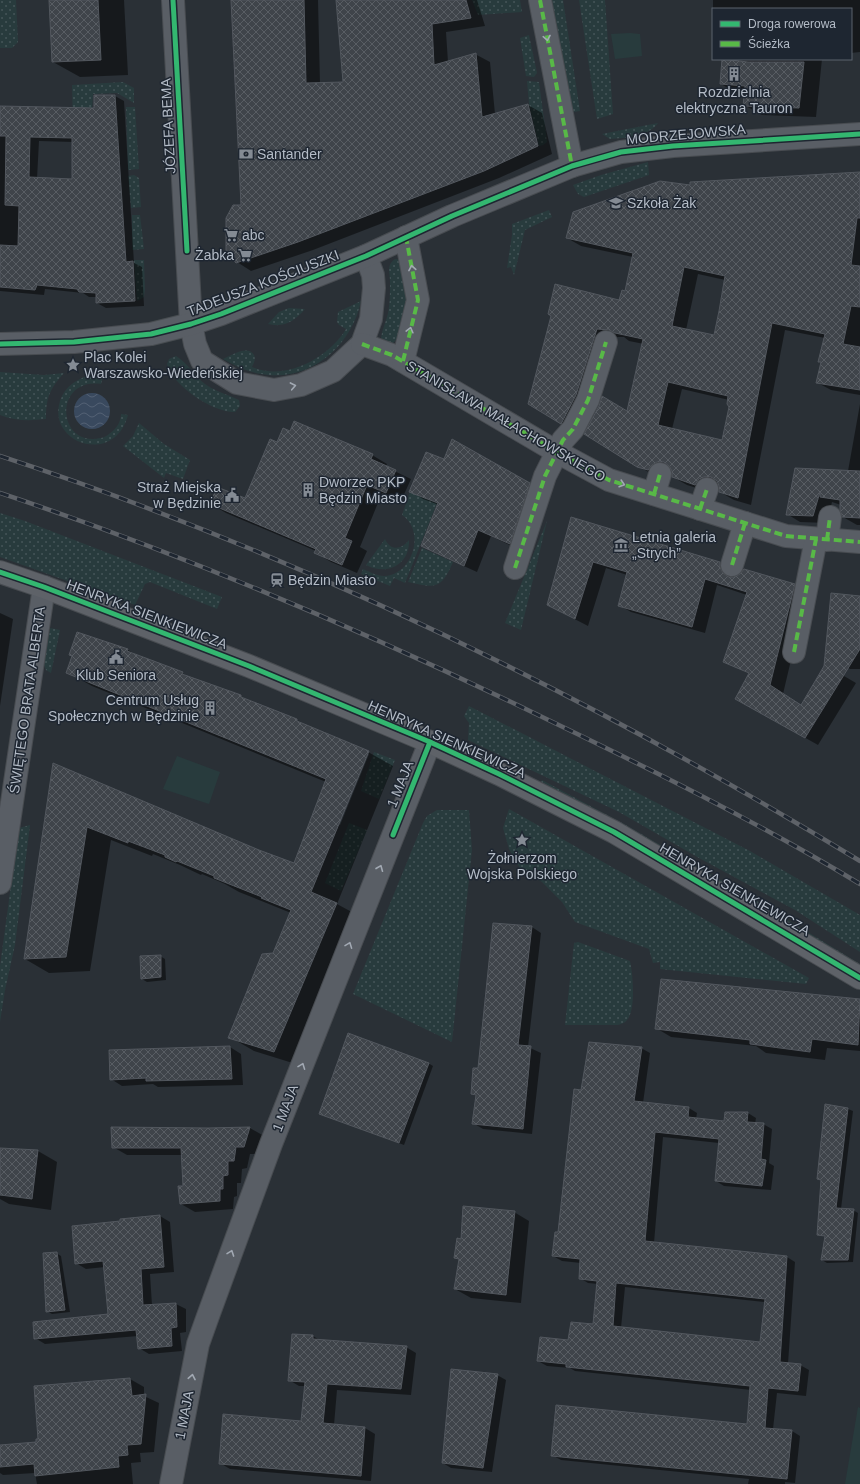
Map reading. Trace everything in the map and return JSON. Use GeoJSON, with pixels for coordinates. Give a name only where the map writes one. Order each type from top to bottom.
{"type":"FeatureCollection","features":[{"type":"Feature","properties":{"kind":"street","name":"JÓZEFA BEMA"},"geometry":{"type":"LineString","coordinates":[[173,0],[190,324]]}},
{"type":"Feature","properties":{"kind":"street"},"geometry":{"type":"LineString","coordinates":[[540,0],[572,166]]}},
{"type":"Feature","properties":{"kind":"street","name":"MODRZEJOWSKA"},"geometry":{"type":"LineString","coordinates":[[366,256],[452,216],[572,166],[621,152],[672,146],[860,134]]}},
{"type":"Feature","properties":{"kind":"street"},"geometry":{"type":"LineString","coordinates":[[402,361],[418,300],[406,237]]}},
{"type":"Feature","properties":{"kind":"street","name":"TADEUSZA KOŚCIUSZKI"},"geometry":{"type":"LineString","coordinates":[[0,344],[74,342],[151,334],[221,314],[366,256]]}},
{"type":"Feature","properties":{"kind":"street"},"geometry":{"type":"LineString","coordinates":[[190,324],[195,344],[202,361],[236,383],[274,390],[301,385],[333,371],[362,344],[371,319],[374,288],[373,276],[366,256]]}},
{"type":"Feature","properties":{"kind":"street"},"geometry":{"type":"LineString","coordinates":[[516,568],[546,476],[563,440],[573,429],[588,400],[606,342]]}},
{"type":"Feature","properties":{"kind":"street","name":"STANISŁAWA MAŁACHOWSKIEGO"},"geometry":{"type":"LineString","coordinates":[[362,344],[392,355],[557,452],[609,480],[786,536],[860,542]]}},
{"type":"Feature","properties":{"kind":"street"},"geometry":{"type":"LineString","coordinates":[[654,494],[660,474]]}},
{"type":"Feature","properties":{"kind":"street"},"geometry":{"type":"LineString","coordinates":[[700,509],[707,489]]}},
{"type":"Feature","properties":{"kind":"street"},"geometry":{"type":"LineString","coordinates":[[794,652],[822,540],[830,517]]}},
{"type":"Feature","properties":{"kind":"street"},"geometry":{"type":"LineString","coordinates":[[732,565],[745,523]]}},
{"type":"Feature","properties":{"kind":"street","name":"HENRYKA SIENKIEWICZA"},"geometry":{"type":"LineString","coordinates":[[0,572],[44,587],[249,666],[430,742],[499,774],[614,832],[860,978]]}},
{"type":"Feature","properties":{"kind":"street","name":"ŚWIĘTEGO BRATA ALBERTA"},"geometry":{"type":"LineString","coordinates":[[0,883],[44,587]]}},
{"type":"Feature","properties":{"kind":"street","name":"1 MAJA"},"geometry":{"type":"LineString","coordinates":[[171,1484],[198,1344],[279,1124],[430,742]]}},
{"type":"Feature","properties":{"kind":"shaded area"},"geometry":{"type":"Polygon","coordinates":[[[0,0],[16,0],[18,42],[12,48],[0,48],[0,0]]]}},
{"type":"Feature","properties":{"kind":"shaded area"},"geometry":{"type":"Polygon","coordinates":[[[472,0],[520,0],[522,12],[478,15],[472,0]]]}},
{"type":"Feature","properties":{"kind":"shaded area"},"geometry":{"type":"Polygon","coordinates":[[[544,0],[563,0],[580,111],[573,112],[570,96],[561,87],[544,0]]]}},
{"type":"Feature","properties":{"kind":"shaded area"},"geometry":{"type":"Polygon","coordinates":[[[579,0],[605,0],[613,114],[597,119],[579,0]]]}},
{"type":"Feature","properties":{"kind":"shaded area"},"geometry":{"type":"Polygon","coordinates":[[[611,34],[640,34],[642,56],[615,59],[611,34]]]}},
{"type":"Feature","properties":{"kind":"shaded area"},"geometry":{"type":"Polygon","coordinates":[[[529,35],[537,73],[534,77],[526,76],[520,38],[529,35]]]}},
{"type":"Feature","properties":{"kind":"shaded area"},"geometry":{"type":"Polygon","coordinates":[[[527,81],[539,82],[547,142],[539,146],[529,104],[527,81]]]}},
{"type":"Feature","properties":{"kind":"shaded area"},"geometry":{"type":"Polygon","coordinates":[[[123,82],[134,88],[134,103],[117,93],[93,94],[91,127],[73,126],[72,85],[123,82]]]}},
{"type":"Feature","properties":{"kind":"shaded area"},"geometry":{"type":"Polygon","coordinates":[[[126,107],[135,107],[139,169],[128,170],[126,107]]]}},
{"type":"Feature","properties":{"kind":"shaded area"},"geometry":{"type":"Polygon","coordinates":[[[658,123],[649,131],[636,136],[610,139],[602,134],[658,123]]]}},
{"type":"Feature","properties":{"kind":"shaded area"},"geometry":{"type":"Polygon","coordinates":[[[648,162],[649,175],[584,197],[578,194],[573,185],[601,175],[648,162]]]}},
{"type":"Feature","properties":{"kind":"shaded area"},"geometry":{"type":"Polygon","coordinates":[[[134,175],[139,178],[141,207],[131,208],[128,176],[134,175]]]}},
{"type":"Feature","properties":{"kind":"shaded area"},"geometry":{"type":"Polygon","coordinates":[[[549,210],[552,217],[525,230],[514,275],[511,267],[507,268],[512,235],[512,224],[549,210]]]}},
{"type":"Feature","properties":{"kind":"shaded area"},"geometry":{"type":"Polygon","coordinates":[[[132,215],[140,215],[144,249],[132,250],[132,215]]]}},
{"type":"Feature","properties":{"kind":"shaded area"},"geometry":{"type":"Polygon","coordinates":[[[395,259],[403,260],[408,301],[398,338],[393,343],[387,343],[381,338],[389,305],[389,267],[395,259]]]}},
{"type":"Feature","properties":{"kind":"shaded area"},"geometry":{"type":"Polygon","coordinates":[[[134,260],[144,260],[144,297],[137,301],[134,260]]]}},
{"type":"Feature","properties":{"kind":"shaded area"},"geometry":{"type":"Polygon","coordinates":[[[361,301],[356,317],[340,344],[316,365],[286,375],[269,375],[245,370],[223,359],[239,352],[248,351],[255,356],[252,367],[265,371],[292,369],[305,364],[329,349],[346,329],[337,322],[338,312],[361,301]]]}},
{"type":"Feature","properties":{"kind":"shaded area"},"geometry":{"type":"Polygon","coordinates":[[[289,308],[305,309],[289,322],[279,325],[268,324],[279,312],[289,308]]]}},
{"type":"Feature","properties":{"kind":"shaded area"},"geometry":{"type":"Polygon","coordinates":[[[176,356],[209,387],[239,400],[240,406],[235,412],[216,408],[205,403],[185,389],[170,372],[167,364],[169,359],[176,356]]]}},
{"type":"Feature","properties":{"kind":"shaded area"},"geometry":{"type":"Polygon","coordinates":[[[0,372],[44,375],[64,373],[55,384],[48,399],[46,419],[23,420],[0,415],[0,372]]]}},
{"type":"Feature","properties":{"kind":"shaded area"},"geometry":{"type":"Polygon","coordinates":[[[87,376],[103,377],[101,384],[86,385],[75,390],[69,399],[66,410],[68,421],[73,430],[82,437],[94,439],[102,438],[119,423],[121,414],[128,415],[120,432],[109,441],[95,445],[82,443],[70,436],[61,426],[58,412],[62,396],[66,389],[79,379],[87,376]]]}},
{"type":"Feature","properties":{"kind":"shaded area"},"geometry":{"type":"Polygon","coordinates":[[[139,423],[164,444],[190,460],[183,479],[166,473],[164,478],[123,446],[133,436],[139,423]]]}},
{"type":"Feature","properties":{"kind":"shaded area"},"geometry":{"type":"Polygon","coordinates":[[[410,492],[437,503],[405,583],[394,578],[390,586],[361,574],[363,569],[381,576],[394,574],[409,560],[413,551],[413,531],[409,522],[402,515],[410,492]]]}},
{"type":"Feature","properties":{"kind":"shaded area"},"geometry":{"type":"Polygon","coordinates":[[[0,513],[25,521],[222,597],[217,609],[150,582],[145,584],[135,605],[0,557],[0,513]]]}},
{"type":"Feature","properties":{"kind":"shaded area"},"geometry":{"type":"Polygon","coordinates":[[[547,521],[521,630],[505,623],[547,521]]]}},
{"type":"Feature","properties":{"kind":"shaded area"},"geometry":{"type":"Polygon","coordinates":[[[385,539],[390,546],[397,548],[409,540],[406,556],[396,566],[389,569],[374,568],[366,565],[385,539]]]}},
{"type":"Feature","properties":{"kind":"shaded area"},"geometry":{"type":"Polygon","coordinates":[[[422,548],[453,562],[445,578],[436,585],[431,586],[408,582],[422,548]]]}},
{"type":"Feature","properties":{"kind":"shaded area"},"geometry":{"type":"Polygon","coordinates":[[[50,628],[60,630],[51,673],[46,670],[44,665],[50,628]]]}},
{"type":"Feature","properties":{"kind":"shaded area"},"geometry":{"type":"Polygon","coordinates":[[[469,706],[750,851],[860,915],[860,952],[795,910],[699,858],[619,812],[468,740],[469,723],[464,716],[469,706]]]}},
{"type":"Feature","properties":{"kind":"shaded area"},"geometry":{"type":"Polygon","coordinates":[[[374,752],[395,760],[379,799],[361,791],[374,752]]]}},
{"type":"Feature","properties":{"kind":"shaded area"},"geometry":{"type":"Polygon","coordinates":[[[177,756],[220,772],[209,804],[163,789],[177,756]]]}},
{"type":"Feature","properties":{"kind":"shaded area"},"geometry":{"type":"Polygon","coordinates":[[[542,780],[626,825],[767,907],[860,964],[860,966],[742,894],[541,782],[542,780]]]}},
{"type":"Feature","properties":{"kind":"shaded area"},"geometry":{"type":"Polygon","coordinates":[[[509,809],[809,978],[806,984],[660,969],[660,962],[653,963],[649,949],[575,922],[562,902],[542,882],[521,870],[509,849],[503,828],[509,809]]]}},
{"type":"Feature","properties":{"kind":"shaded area"},"geometry":{"type":"Polygon","coordinates":[[[437,810],[469,810],[472,850],[452,1042],[353,994],[423,823],[427,816],[437,810]]]}},
{"type":"Feature","properties":{"kind":"shaded area"},"geometry":{"type":"Polygon","coordinates":[[[349,823],[367,830],[341,891],[325,883],[349,823]]]}},
{"type":"Feature","properties":{"kind":"shaded area"},"geometry":{"type":"Polygon","coordinates":[[[30,825],[15,945],[5,990],[0,1022],[0,966],[17,841],[19,828],[30,825]]]}},
{"type":"Feature","properties":{"kind":"shaded area"},"geometry":{"type":"Polygon","coordinates":[[[578,942],[630,961],[633,983],[633,1000],[630,1015],[624,1023],[618,1025],[565,1025],[574,943],[578,942]]]}},
{"type":"Feature","properties":{"kind":"shaded area"},"geometry":{"type":"Polygon","coordinates":[[[858,1407],[860,1408],[860,1484],[845,1484],[858,1407]]]}},
{"type":"Feature","properties":{"kind":"water"},"geometry":{"type":"Polygon","coordinates":[[[92,393],[105,398],[110,411],[105,424],[92,429],[79,424],[74,411],[79,398],[92,393]]]}},
{"type":"Feature","properties":{"kind":"building"},"geometry":{"type":"Polygon","coordinates":[[[49,0],[98,0],[101,60],[52,62],[49,0]]]}},
{"type":"Feature","properties":{"kind":"building"},"geometry":{"type":"Polygon","coordinates":[[[231,0],[304,0],[306,83],[343,82],[336,0],[466,0],[471,18],[432,24],[434,65],[476,53],[482,117],[528,104],[538,146],[484,171],[298,242],[236,263],[226,251],[226,218],[233,205],[241,205],[231,0]]]}},
{"type":"Feature","properties":{"kind":"building"},"geometry":{"type":"Polygon","coordinates":[[[722,60],[748,62],[804,62],[799,108],[743,106],[745,86],[720,84],[722,60]]]}},
{"type":"Feature","properties":{"kind":"building"},"geometry":{"type":"Polygon","coordinates":[[[94,95],[115,95],[126,262],[133,261],[135,301],[96,303],[96,293],[79,292],[77,289],[37,285],[35,290],[0,287],[0,245],[18,246],[19,206],[5,205],[6,136],[0,136],[0,106],[94,108],[94,95]],[[30,137],[29,177],[72,179],[72,138],[30,137]]]}},
{"type":"Feature","properties":{"kind":"building"},"geometry":{"type":"Polygon","coordinates":[[[860,172],[860,218],[857,218],[851,265],[860,266],[860,307],[851,306],[843,344],[860,347],[860,390],[816,383],[821,362],[818,362],[825,334],[772,323],[738,498],[719,492],[717,481],[711,477],[699,479],[695,485],[672,477],[672,471],[664,462],[657,462],[648,470],[637,467],[584,434],[599,406],[602,396],[627,411],[643,339],[615,333],[609,330],[597,329],[576,395],[561,424],[528,404],[551,316],[548,314],[555,284],[619,300],[622,290],[625,291],[633,253],[566,238],[573,212],[660,181],[690,185],[690,182],[860,172]],[[684,267],[672,326],[714,335],[725,276],[684,267]],[[668,382],[658,425],[722,440],[729,407],[727,404],[728,396],[668,382]]]}},
{"type":"Feature","properties":{"kind":"building","name":"Dworzec PKP Będzin Miasto"},"geometry":{"type":"Polygon","coordinates":[[[294,421],[373,454],[371,459],[396,470],[386,493],[367,485],[345,538],[352,541],[342,565],[314,553],[316,549],[210,504],[217,487],[245,498],[270,439],[277,442],[283,428],[290,431],[294,421]]]}},
{"type":"Feature","properties":{"kind":"building"},"geometry":{"type":"Polygon","coordinates":[[[452,439],[530,483],[510,544],[478,530],[464,566],[421,546],[438,503],[409,492],[426,452],[444,459],[452,439]]]}},
{"type":"Feature","properties":{"kind":"building"},"geometry":{"type":"Polygon","coordinates":[[[795,468],[860,471],[860,518],[842,517],[840,500],[820,497],[820,492],[813,516],[786,515],[795,468]]]}},
{"type":"Feature","properties":{"kind":"building"},"geometry":{"type":"Polygon","coordinates":[[[571,517],[720,562],[720,567],[723,573],[729,577],[734,577],[740,574],[744,569],[795,584],[770,685],[801,705],[824,666],[831,593],[860,596],[860,649],[805,738],[735,699],[749,673],[723,662],[747,592],[705,579],[692,627],[618,606],[627,572],[593,562],[575,619],[547,605],[571,517]]]}},
{"type":"Feature","properties":{"kind":"building"},"geometry":{"type":"Polygon","coordinates":[[[77,632],[128,649],[127,651],[183,672],[182,674],[241,695],[241,697],[297,719],[297,721],[369,751],[311,892],[337,903],[274,1052],[228,1038],[262,954],[273,953],[291,910],[214,878],[214,876],[177,861],[176,862],[165,857],[165,855],[128,841],[128,843],[87,827],[66,957],[24,959],[53,763],[259,850],[294,863],[326,779],[66,673],[72,656],[69,655],[77,632]]]}},
{"type":"Feature","properties":{"kind":"building"},"geometry":{"type":"Polygon","coordinates":[[[493,923],[532,926],[518,1045],[531,1046],[523,1129],[472,1124],[476,1095],[471,1094],[473,1068],[478,1068],[493,923]]]}},
{"type":"Feature","properties":{"kind":"building"},"geometry":{"type":"Polygon","coordinates":[[[161,955],[161,977],[141,979],[140,956],[161,955]]]}},
{"type":"Feature","properties":{"kind":"building"},"geometry":{"type":"Polygon","coordinates":[[[661,979],[860,999],[858,1045],[812,1039],[810,1052],[750,1044],[750,1040],[655,1029],[661,979]]]}},
{"type":"Feature","properties":{"kind":"building"},"geometry":{"type":"Polygon","coordinates":[[[348,1033],[429,1063],[399,1143],[319,1114],[348,1033]]]}},
{"type":"Feature","properties":{"kind":"building"},"geometry":{"type":"Polygon","coordinates":[[[589,1042],[642,1047],[634,1101],[689,1107],[688,1117],[724,1121],[725,1112],[748,1112],[747,1122],[764,1123],[761,1159],[766,1160],[762,1186],[715,1181],[719,1139],[655,1132],[645,1241],[787,1256],[780,1362],[801,1364],[798,1391],[768,1388],[765,1428],[792,1430],[787,1479],[551,1456],[556,1405],[747,1424],[750,1386],[566,1367],[566,1364],[537,1361],[540,1337],[568,1340],[571,1322],[593,1324],[597,1281],[579,1279],[580,1259],[552,1256],[555,1232],[558,1232],[574,1089],[581,1090],[589,1042]],[[616,1283],[613,1326],[760,1342],[765,1299],[616,1283]]]}},
{"type":"Feature","properties":{"kind":"building"},"geometry":{"type":"Polygon","coordinates":[[[230,1046],[232,1079],[146,1081],[146,1078],[110,1080],[109,1050],[230,1046]]]}},
{"type":"Feature","properties":{"kind":"building"},"geometry":{"type":"Polygon","coordinates":[[[825,1104],[848,1108],[836,1208],[854,1209],[848,1260],[821,1260],[825,1236],[817,1235],[821,1180],[817,1179],[825,1104]]]}},
{"type":"Feature","properties":{"kind":"building"},"geometry":{"type":"Polygon","coordinates":[[[111,1127],[250,1127],[244,1147],[236,1147],[234,1161],[228,1161],[228,1175],[223,1176],[223,1189],[220,1189],[220,1201],[180,1204],[178,1186],[183,1186],[181,1148],[112,1148],[111,1127]]]}},
{"type":"Feature","properties":{"kind":"building"},"geometry":{"type":"Polygon","coordinates":[[[0,1148],[38,1150],[32,1199],[0,1195],[0,1148]]]}},
{"type":"Feature","properties":{"kind":"building"},"geometry":{"type":"Polygon","coordinates":[[[463,1206],[515,1211],[506,1295],[454,1289],[459,1259],[454,1258],[457,1238],[461,1239],[463,1206]]]}},
{"type":"Feature","properties":{"kind":"building"},"geometry":{"type":"Polygon","coordinates":[[[160,1215],[164,1267],[141,1269],[143,1305],[176,1303],[177,1327],[171,1328],[172,1346],[138,1349],[136,1330],[34,1339],[33,1322],[108,1314],[103,1261],[75,1264],[72,1226],[160,1215]]]}},
{"type":"Feature","properties":{"kind":"building"},"geometry":{"type":"Polygon","coordinates":[[[57,1252],[65,1310],[46,1312],[43,1253],[57,1252]]]}},
{"type":"Feature","properties":{"kind":"building"},"geometry":{"type":"Polygon","coordinates":[[[292,1334],[313,1335],[313,1339],[407,1346],[401,1389],[327,1384],[323,1423],[365,1427],[361,1476],[219,1464],[223,1414],[301,1421],[305,1382],[288,1381],[292,1334]]]}},
{"type":"Feature","properties":{"kind":"building"},"geometry":{"type":"Polygon","coordinates":[[[451,1369],[498,1374],[483,1468],[442,1463],[451,1369]]]}},
{"type":"Feature","properties":{"kind":"building"},"geometry":{"type":"Polygon","coordinates":[[[130,1378],[132,1396],[146,1394],[141,1444],[127,1445],[128,1455],[118,1456],[119,1467],[35,1476],[34,1464],[0,1467],[0,1445],[36,1442],[36,1439],[38,1439],[34,1386],[130,1378]]]}},
{"type":"Feature","properties":{"kind":"railway"},"geometry":{"type":"LineString","coordinates":[[0,456],[113,495],[224,538],[333,584],[442,634],[548,686],[654,742],[758,800],[860,861]]}},
{"type":"Feature","properties":{"kind":"railway"},"geometry":{"type":"LineString","coordinates":[[0,493],[136,541],[271,595],[338,623],[471,683],[659,774],[741,816],[860,884]]}},
{"type":"Feature","properties":{"kind":"marked path"},"geometry":{"type":"LineString","coordinates":[[540,0],[572,166]]}},
{"type":"Feature","properties":{"kind":"marked path"},"geometry":{"type":"LineString","coordinates":[[403,361],[418,300],[406,237]]}},
{"type":"Feature","properties":{"kind":"marked path"},"geometry":{"type":"LineString","coordinates":[[515,568],[545,476],[563,440],[573,429],[588,400],[606,342]]}},
{"type":"Feature","properties":{"kind":"marked path"},"geometry":{"type":"LineString","coordinates":[[362,344],[392,355],[557,452],[609,480],[786,536],[860,542]]}},
{"type":"Feature","properties":{"kind":"marked path"},"geometry":{"type":"LineString","coordinates":[[654,494],[660,474]]}},
{"type":"Feature","properties":{"kind":"marked path"},"geometry":{"type":"LineString","coordinates":[[700,509],[707,489]]}},
{"type":"Feature","properties":{"kind":"marked path"},"geometry":{"type":"LineString","coordinates":[[827,540],[830,517]]}},
{"type":"Feature","properties":{"kind":"marked path"},"geometry":{"type":"LineString","coordinates":[[732,565],[745,523]]}},
{"type":"Feature","properties":{"kind":"marked path"},"geometry":{"type":"LineString","coordinates":[[794,652],[816,539]]}},
{"type":"Feature","properties":{"kind":"cycle path"},"geometry":{"type":"LineString","coordinates":[[173,0],[187,251]]}},
{"type":"Feature","properties":{"kind":"cycle path"},"geometry":{"type":"LineString","coordinates":[[0,344],[74,342],[151,334],[191,324],[221,314],[366,256],[452,216],[572,166],[621,152],[673,146],[860,134]]}},
{"type":"Feature","properties":{"kind":"cycle path"},"geometry":{"type":"LineString","coordinates":[[0,572],[44,587],[249,666],[430,742],[499,774],[614,832],[860,978]]}},
{"type":"Feature","properties":{"kind":"cycle path"},"geometry":{"type":"LineString","coordinates":[[393,835],[430,742]]}},
{"type":"Feature","properties":{"kind":"place","name":"Rozdzielnia elektryczna Tauron"},"geometry":{"type":"Point","coordinates":[734,74]}},
{"type":"Feature","properties":{"kind":"place","name":"Santander"},"geometry":{"type":"Point","coordinates":[246,154]}},
{"type":"Feature","properties":{"kind":"place","name":"Szkoła Żak"},"geometry":{"type":"Point","coordinates":[616,203]}},
{"type":"Feature","properties":{"kind":"place","name":"abc"},"geometry":{"type":"Point","coordinates":[231,235]}},
{"type":"Feature","properties":{"kind":"place","name":"Żabka"},"geometry":{"type":"Point","coordinates":[245,255]}},
{"type":"Feature","properties":{"kind":"place","name":"Plac Kolei Warszawsko-Wiedeńskiej"},"geometry":{"type":"Point","coordinates":[73,365]}},
{"type":"Feature","properties":{"kind":"place","name":"Dworzec PKP Będzin Miasto"},"geometry":{"type":"Point","coordinates":[308,490]}},
{"type":"Feature","properties":{"kind":"place","name":"Straż Miejska w Będzinie"},"geometry":{"type":"Point","coordinates":[232,495]}},
{"type":"Feature","properties":{"kind":"place","name":"Letnia galeria „Strych”"},"geometry":{"type":"Point","coordinates":[621,545]}},
{"type":"Feature","properties":{"kind":"place","name":"Będzin Miasto"},"geometry":{"type":"Point","coordinates":[277,580]}},
{"type":"Feature","properties":{"kind":"place","name":"Klub Seniora"},"geometry":{"type":"Point","coordinates":[116,657]}},
{"type":"Feature","properties":{"kind":"place","name":"Centrum Usług Społecznych w Będzinie"},"geometry":{"type":"Point","coordinates":[210,708]}},
{"type":"Feature","properties":{"kind":"place","name":"Żołnierzom Wojska Polskiego"},"geometry":{"type":"Point","coordinates":[522,840]}}]}
